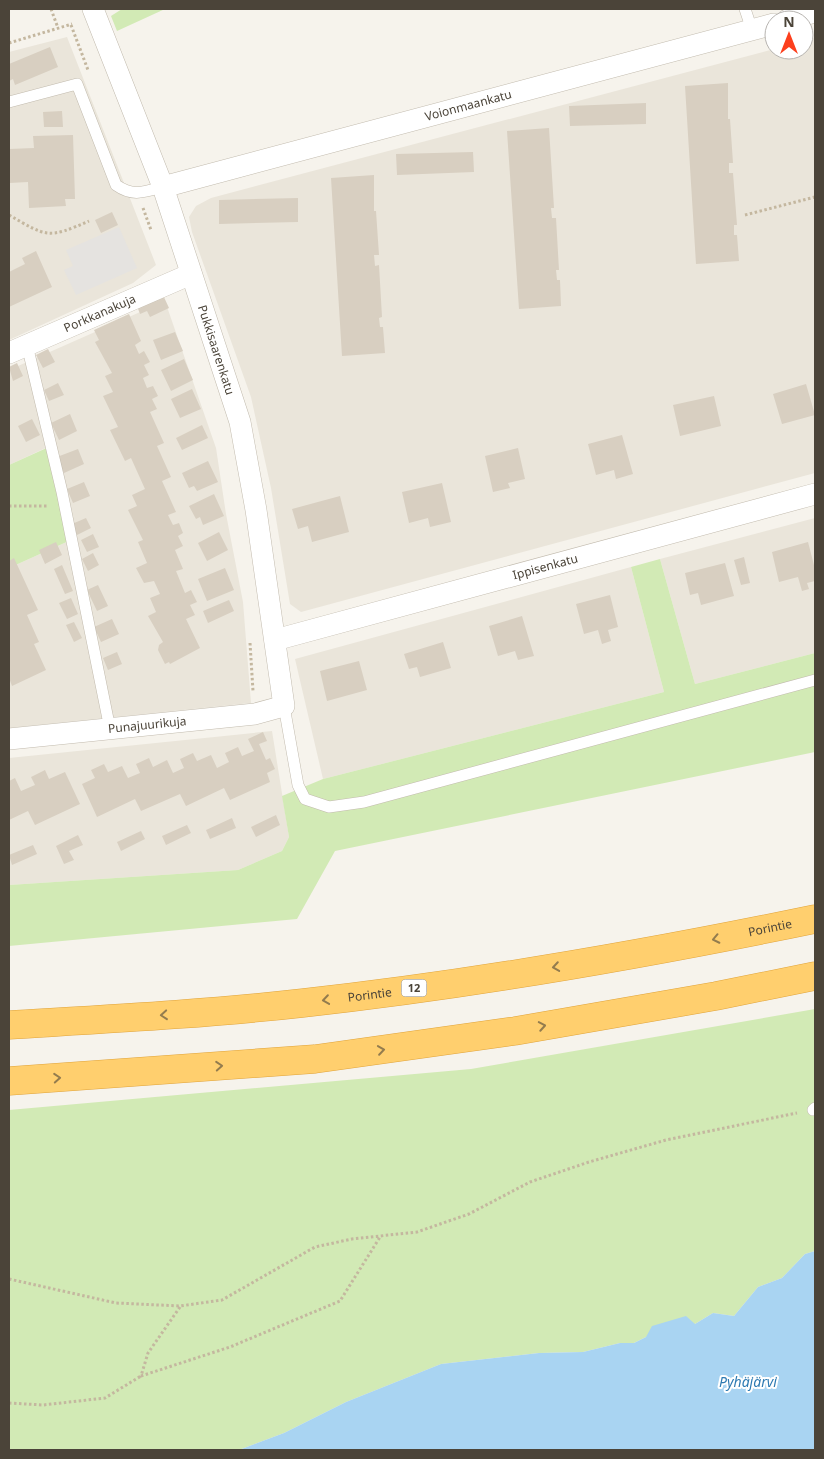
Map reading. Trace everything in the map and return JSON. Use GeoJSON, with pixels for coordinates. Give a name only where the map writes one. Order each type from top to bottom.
{"type":"FeatureCollection","features":[{"type":"Feature","properties":{"kind":"highway","name":"Porintie"},"geometry":{"type":"LineString","coordinates":[[9,1025],[130,1018],[312,1002],[524,972],[687,946],[815,919]]}},
{"type":"Feature","properties":{"kind":"highway"},"geometry":{"type":"LineString","coordinates":[[9,1081],[315,1059],[515,1031],[716,996],[815,976]]}},
{"type":"Feature","properties":{"kind":"street","name":"Pukkisaarenkatu"},"geometry":{"type":"LineString","coordinates":[[94,12],[163,186],[190,274],[240,422],[255,502],[284,706]]}},
{"type":"Feature","properties":{"kind":"street","name":"Voionmaankatu"},"geometry":{"type":"LineString","coordinates":[[163,186],[764,27]]}},
{"type":"Feature","properties":{"kind":"street","name":"Porkkanakuja"},"geometry":{"type":"LineString","coordinates":[[18,349],[190,274]]}},
{"type":"Feature","properties":{"kind":"street","name":"Ippisenkatu"},"geometry":{"type":"LineString","coordinates":[[275,640],[815,494]]}},
{"type":"Feature","properties":{"kind":"street","name":"Punajuurikuja"},"geometry":{"type":"LineString","coordinates":[[9,739],[256,714],[284,706]]}},
{"type":"Feature","properties":{"kind":"lane"},"geometry":{"type":"LineString","coordinates":[[745,9],[752,30]]}},
{"type":"Feature","properties":{"kind":"lane"},"geometry":{"type":"LineString","coordinates":[[9,102],[77,84],[116,185],[125,192],[138,194],[163,186]]}},
{"type":"Feature","properties":{"kind":"lane"},"geometry":{"type":"LineString","coordinates":[[18,349],[64,505],[110,729]]}},
{"type":"Feature","properties":{"kind":"lane"},"geometry":{"type":"LineString","coordinates":[[284,706],[298,785],[305,799],[330,807],[364,802],[815,680]]}},
{"type":"Feature","properties":{"kind":"path"},"geometry":{"type":"LineString","coordinates":[[51,9],[58,28]]}},
{"type":"Feature","properties":{"kind":"path"},"geometry":{"type":"LineString","coordinates":[[9,42],[71,25],[94,12]]}},
{"type":"Feature","properties":{"kind":"path"},"geometry":{"type":"LineString","coordinates":[[71,25],[92,79]]}},
{"type":"Feature","properties":{"kind":"path"},"geometry":{"type":"LineString","coordinates":[[138,194],[153,236]]}},
{"type":"Feature","properties":{"kind":"path"},"geometry":{"type":"LineString","coordinates":[[745,215],[815,197]]}},
{"type":"Feature","properties":{"kind":"path"},"geometry":{"type":"LineString","coordinates":[[9,215],[40,232],[57,235],[89,221]]}},
{"type":"Feature","properties":{"kind":"path"},"geometry":{"type":"LineString","coordinates":[[9,506],[64,505]]}},
{"type":"Feature","properties":{"kind":"path"},"geometry":{"type":"LineString","coordinates":[[250,640],[256,714]]}},
{"type":"Feature","properties":{"kind":"path"},"geometry":{"type":"LineString","coordinates":[[9,1279],[116,1303],[180,1306],[222,1300],[315,1247],[352,1238],[380,1237],[417,1232],[469,1214],[530,1182],[588,1162],[666,1140],[814,1109]]}},
{"type":"Feature","properties":{"kind":"path"},"geometry":{"type":"LineString","coordinates":[[9,1403],[43,1405],[105,1398],[141,1376],[230,1346],[340,1301],[380,1237]]}},
{"type":"Feature","properties":{"kind":"path"},"geometry":{"type":"LineString","coordinates":[[141,1376],[148,1353],[180,1306]]}},
{"type":"Feature","properties":{"kind":"shaded area"},"geometry":{"type":"Polygon","coordinates":[[[67,37],[156,265],[133,283],[9,340],[9,52],[67,37]]]}},
{"type":"Feature","properties":{"kind":"shaded area"},"geometry":{"type":"Polygon","coordinates":[[[814,38],[815,473],[301,612],[290,604],[271,488],[251,397],[192,232],[189,217],[196,206],[211,198],[764,52],[764,60],[814,60],[814,38]]]}},
{"type":"Feature","properties":{"kind":"shaded area"},"geometry":{"type":"Polygon","coordinates":[[[119,227],[137,268],[76,295],[64,270],[73,266],[66,250],[119,227]]]}},
{"type":"Feature","properties":{"kind":"shaded area"},"geometry":{"type":"Polygon","coordinates":[[[165,301],[216,448],[226,514],[243,602],[251,703],[9,728],[9,568],[71,540],[50,446],[9,465],[9,370],[165,301]]]}},
{"type":"Feature","properties":{"kind":"shaded area"},"geometry":{"type":"Polygon","coordinates":[[[815,518],[815,653],[695,684],[660,559],[815,518]]]}},
{"type":"Feature","properties":{"kind":"shaded area"},"geometry":{"type":"Polygon","coordinates":[[[631,567],[664,692],[323,779],[295,659],[631,567]]]}},
{"type":"Feature","properties":{"kind":"shaded area"},"geometry":{"type":"Polygon","coordinates":[[[272,731],[289,837],[282,851],[238,870],[9,885],[9,758],[272,731]]]}},
{"type":"Feature","properties":{"kind":"green space"},"geometry":{"type":"Polygon","coordinates":[[[122,9],[165,9],[117,31],[111,16],[122,9]]]}},
{"type":"Feature","properties":{"kind":"green space"},"geometry":{"type":"Polygon","coordinates":[[[51,446],[71,540],[9,568],[9,465],[51,446]]]}},
{"type":"Feature","properties":{"kind":"green space"},"geometry":{"type":"Polygon","coordinates":[[[660,559],[695,684],[815,653],[815,752],[335,851],[297,919],[9,946],[9,885],[238,870],[282,851],[289,837],[282,796],[323,779],[664,692],[631,567],[660,559]]]}},
{"type":"Feature","properties":{"kind":"green space"},"geometry":{"type":"Polygon","coordinates":[[[815,1009],[815,1251],[805,1254],[782,1278],[758,1287],[734,1316],[713,1313],[695,1324],[646,1337],[634,1343],[620,1343],[583,1352],[539,1353],[441,1364],[346,1402],[284,1433],[239,1450],[9,1450],[9,1110],[471,1069],[815,1009]]]}},
{"type":"Feature","properties":{"kind":"water","name":"Pyhäjärvi"},"geometry":{"type":"Polygon","coordinates":[[[815,1251],[815,1450],[239,1450],[284,1433],[346,1402],[441,1364],[539,1353],[583,1352],[620,1343],[634,1343],[646,1337],[652,1326],[686,1316],[695,1324],[713,1313],[734,1316],[758,1287],[782,1278],[805,1254],[815,1251]]]}},
{"type":"Feature","properties":{"kind":"building"},"geometry":{"type":"Polygon","coordinates":[[[50,47],[58,67],[15,85],[13,79],[9,81],[9,64],[50,47]]]}},
{"type":"Feature","properties":{"kind":"building"},"geometry":{"type":"Polygon","coordinates":[[[728,83],[728,119],[730,119],[733,163],[729,163],[729,173],[733,173],[737,225],[734,225],[734,235],[737,235],[739,261],[696,264],[685,86],[728,83]]]}},
{"type":"Feature","properties":{"kind":"building"},"geometry":{"type":"Polygon","coordinates":[[[646,103],[646,124],[570,126],[569,106],[646,103]]]}},
{"type":"Feature","properties":{"kind":"building"},"geometry":{"type":"Polygon","coordinates":[[[62,111],[63,127],[44,127],[43,112],[62,111]]]}},
{"type":"Feature","properties":{"kind":"building"},"geometry":{"type":"Polygon","coordinates":[[[549,128],[554,208],[551,208],[552,218],[556,218],[559,270],[556,270],[557,280],[560,280],[561,306],[519,309],[507,131],[549,128]]]}},
{"type":"Feature","properties":{"kind":"building"},"geometry":{"type":"Polygon","coordinates":[[[73,135],[75,199],[65,199],[66,206],[29,208],[28,182],[9,183],[9,149],[34,148],[33,136],[73,135]]]}},
{"type":"Feature","properties":{"kind":"building"},"geometry":{"type":"Polygon","coordinates":[[[473,152],[474,172],[397,175],[396,154],[473,152]]]}},
{"type":"Feature","properties":{"kind":"building"},"geometry":{"type":"Polygon","coordinates":[[[374,175],[374,211],[376,211],[379,255],[374,255],[375,266],[379,265],[382,317],[379,318],[380,327],[383,327],[385,353],[342,356],[331,178],[374,175]]]}},
{"type":"Feature","properties":{"kind":"building"},"geometry":{"type":"Polygon","coordinates":[[[298,198],[298,222],[219,224],[219,200],[298,198]]]}},
{"type":"Feature","properties":{"kind":"building"},"geometry":{"type":"Polygon","coordinates":[[[112,212],[118,225],[101,233],[95,220],[112,212]]]}},
{"type":"Feature","properties":{"kind":"building"},"geometry":{"type":"Polygon","coordinates":[[[36,251],[52,287],[9,307],[9,272],[25,264],[22,258],[36,251]]]}},
{"type":"Feature","properties":{"kind":"building"},"geometry":{"type":"Polygon","coordinates":[[[163,295],[169,308],[150,317],[147,311],[140,314],[137,306],[163,295]]]}},
{"type":"Feature","properties":{"kind":"building"},"geometry":{"type":"Polygon","coordinates":[[[129,314],[141,341],[135,345],[139,354],[144,351],[150,362],[144,365],[149,375],[143,378],[147,388],[153,386],[158,396],[152,399],[157,409],[150,412],[164,443],[157,446],[171,477],[162,481],[176,512],[168,515],[173,525],[179,523],[183,533],[178,536],[183,546],[175,550],[183,569],[176,571],[185,593],[191,590],[197,602],[190,605],[195,615],[186,619],[200,648],[170,664],[169,662],[165,664],[158,650],[159,645],[163,642],[148,616],[156,612],[150,598],[160,594],[154,581],[144,583],[136,568],[147,563],[138,542],[143,540],[128,510],[137,506],[132,495],[145,489],[131,458],[125,461],[110,430],[118,427],[103,396],[113,392],[105,376],[112,373],[95,342],[99,340],[94,330],[129,314]]]}},
{"type":"Feature","properties":{"kind":"building"},"geometry":{"type":"Polygon","coordinates":[[[175,332],[183,351],[161,360],[153,340],[175,332]]]}},
{"type":"Feature","properties":{"kind":"building"},"geometry":{"type":"Polygon","coordinates":[[[48,349],[55,362],[43,368],[36,355],[48,349]]]}},
{"type":"Feature","properties":{"kind":"building"},"geometry":{"type":"Polygon","coordinates":[[[184,359],[193,380],[171,391],[161,370],[184,359]]]}},
{"type":"Feature","properties":{"kind":"building"},"geometry":{"type":"Polygon","coordinates":[[[17,363],[23,376],[13,381],[9,367],[17,363]]]}},
{"type":"Feature","properties":{"kind":"building"},"geometry":{"type":"Polygon","coordinates":[[[58,383],[64,395],[49,401],[44,390],[58,383]]]}},
{"type":"Feature","properties":{"kind":"building"},"geometry":{"type":"Polygon","coordinates":[[[806,384],[815,415],[782,424],[773,394],[806,384]]]}},
{"type":"Feature","properties":{"kind":"building"},"geometry":{"type":"Polygon","coordinates":[[[192,389],[201,409],[180,418],[171,399],[192,389]]]}},
{"type":"Feature","properties":{"kind":"building"},"geometry":{"type":"Polygon","coordinates":[[[714,396],[721,426],[680,436],[673,405],[714,396]]]}},
{"type":"Feature","properties":{"kind":"building"},"geometry":{"type":"Polygon","coordinates":[[[70,414],[77,431],[59,440],[51,423],[70,414]]]}},
{"type":"Feature","properties":{"kind":"building"},"geometry":{"type":"Polygon","coordinates":[[[32,419],[40,435],[26,442],[18,426],[32,419]]]}},
{"type":"Feature","properties":{"kind":"building"},"geometry":{"type":"Polygon","coordinates":[[[202,425],[208,438],[182,450],[176,438],[202,425]]]}},
{"type":"Feature","properties":{"kind":"building"},"geometry":{"type":"Polygon","coordinates":[[[622,435],[633,474],[616,479],[614,470],[596,475],[588,444],[622,435]]]}},
{"type":"Feature","properties":{"kind":"building"},"geometry":{"type":"Polygon","coordinates":[[[518,448],[525,479],[508,483],[510,488],[493,492],[485,456],[518,448]]]}},
{"type":"Feature","properties":{"kind":"building"},"geometry":{"type":"Polygon","coordinates":[[[78,449],[84,464],[64,473],[57,457],[78,449]]]}},
{"type":"Feature","properties":{"kind":"building"},"geometry":{"type":"Polygon","coordinates":[[[208,461],[218,482],[197,491],[194,486],[189,488],[182,473],[208,461]]]}},
{"type":"Feature","properties":{"kind":"building"},"geometry":{"type":"Polygon","coordinates":[[[84,482],[90,496],[73,503],[67,489],[84,482]]]}},
{"type":"Feature","properties":{"kind":"building"},"geometry":{"type":"Polygon","coordinates":[[[442,483],[451,522],[430,527],[428,518],[409,523],[402,492],[442,483]]]}},
{"type":"Feature","properties":{"kind":"building"},"geometry":{"type":"Polygon","coordinates":[[[214,494],[224,516],[203,525],[200,517],[196,519],[189,506],[214,494]]]}},
{"type":"Feature","properties":{"kind":"building"},"geometry":{"type":"Polygon","coordinates":[[[340,496],[349,532],[312,542],[308,526],[298,529],[292,509],[340,496]]]}},
{"type":"Feature","properties":{"kind":"building"},"geometry":{"type":"Polygon","coordinates":[[[86,518],[91,528],[77,535],[72,524],[86,518]]]}},
{"type":"Feature","properties":{"kind":"building"},"geometry":{"type":"Polygon","coordinates":[[[219,532],[228,550],[207,561],[198,543],[219,532]]]}},
{"type":"Feature","properties":{"kind":"building"},"geometry":{"type":"Polygon","coordinates":[[[93,534],[99,547],[87,552],[81,540],[93,534]]]}},
{"type":"Feature","properties":{"kind":"building"},"geometry":{"type":"Polygon","coordinates":[[[56,542],[62,555],[45,564],[39,550],[56,542]]]}},
{"type":"Feature","properties":{"kind":"building"},"geometry":{"type":"Polygon","coordinates":[[[808,542],[815,569],[815,581],[807,583],[809,589],[802,591],[798,577],[779,582],[772,552],[808,542]]]}},
{"type":"Feature","properties":{"kind":"building"},"geometry":{"type":"Polygon","coordinates":[[[93,553],[99,565],[88,571],[82,559],[93,553]]]}},
{"type":"Feature","properties":{"kind":"building"},"geometry":{"type":"Polygon","coordinates":[[[744,557],[750,583],[741,585],[734,560],[744,557]]]}},
{"type":"Feature","properties":{"kind":"building"},"geometry":{"type":"Polygon","coordinates":[[[14,558],[38,610],[27,615],[39,642],[34,644],[46,670],[12,686],[9,678],[9,561],[14,558]]]}},
{"type":"Feature","properties":{"kind":"building"},"geometry":{"type":"Polygon","coordinates":[[[725,563],[734,596],[701,605],[698,593],[690,595],[685,573],[725,563]]]}},
{"type":"Feature","properties":{"kind":"building"},"geometry":{"type":"Polygon","coordinates":[[[62,565],[73,591],[65,594],[54,569],[62,565]]]}},
{"type":"Feature","properties":{"kind":"building"},"geometry":{"type":"Polygon","coordinates":[[[225,568],[234,590],[207,601],[198,579],[225,568]]]}},
{"type":"Feature","properties":{"kind":"building"},"geometry":{"type":"Polygon","coordinates":[[[98,585],[108,606],[97,611],[87,590],[98,585]]]}},
{"type":"Feature","properties":{"kind":"building"},"geometry":{"type":"Polygon","coordinates":[[[610,595],[618,627],[608,630],[611,641],[602,644],[598,630],[584,634],[576,604],[610,595]]]}},
{"type":"Feature","properties":{"kind":"building"},"geometry":{"type":"Polygon","coordinates":[[[71,598],[78,614],[67,619],[59,603],[71,598]]]}},
{"type":"Feature","properties":{"kind":"building"},"geometry":{"type":"Polygon","coordinates":[[[229,600],[234,611],[208,623],[203,611],[229,600]]]}},
{"type":"Feature","properties":{"kind":"building"},"geometry":{"type":"Polygon","coordinates":[[[522,616],[534,656],[518,660],[515,651],[498,656],[489,626],[522,616]]]}},
{"type":"Feature","properties":{"kind":"building"},"geometry":{"type":"Polygon","coordinates":[[[112,619],[119,634],[101,642],[94,627],[112,619]]]}},
{"type":"Feature","properties":{"kind":"building"},"geometry":{"type":"Polygon","coordinates":[[[74,622],[82,638],[74,642],[66,625],[74,622]]]}},
{"type":"Feature","properties":{"kind":"building"},"geometry":{"type":"Polygon","coordinates":[[[443,642],[451,668],[420,677],[417,667],[409,669],[404,654],[443,642]]]}},
{"type":"Feature","properties":{"kind":"building"},"geometry":{"type":"Polygon","coordinates":[[[117,652],[122,664],[108,670],[103,658],[117,652]]]}},
{"type":"Feature","properties":{"kind":"building"},"geometry":{"type":"Polygon","coordinates":[[[359,661],[367,690],[327,701],[320,671],[359,661]]]}},
{"type":"Feature","properties":{"kind":"building"},"geometry":{"type":"Polygon","coordinates":[[[263,732],[267,741],[259,744],[266,760],[270,758],[275,769],[267,773],[270,782],[230,800],[224,788],[186,806],[180,794],[141,811],[135,799],[97,817],[82,784],[95,778],[91,770],[104,764],[108,772],[122,766],[128,778],[140,773],[136,764],[149,758],[153,767],[167,760],[173,773],[184,768],[180,759],[193,753],[197,761],[211,755],[217,768],[229,762],[225,753],[238,747],[242,756],[254,751],[248,739],[263,732]]]}},
{"type":"Feature","properties":{"kind":"building"},"geometry":{"type":"Polygon","coordinates":[[[45,770],[49,779],[65,772],[80,804],[35,825],[28,811],[9,820],[9,781],[15,778],[21,791],[35,785],[31,777],[45,770]]]}},
{"type":"Feature","properties":{"kind":"building"},"geometry":{"type":"Polygon","coordinates":[[[276,815],[280,825],[256,837],[251,827],[276,815]]]}},
{"type":"Feature","properties":{"kind":"building"},"geometry":{"type":"Polygon","coordinates":[[[232,818],[236,828],[210,839],[206,830],[232,818]]]}},
{"type":"Feature","properties":{"kind":"building"},"geometry":{"type":"Polygon","coordinates":[[[187,825],[191,833],[166,845],[162,836],[187,825]]]}},
{"type":"Feature","properties":{"kind":"building"},"geometry":{"type":"Polygon","coordinates":[[[141,831],[145,839],[121,851],[117,842],[141,831]]]}},
{"type":"Feature","properties":{"kind":"building"},"geometry":{"type":"Polygon","coordinates":[[[78,835],[83,845],[69,851],[74,860],[64,864],[56,846],[78,835]]]}},
{"type":"Feature","properties":{"kind":"building"},"geometry":{"type":"Polygon","coordinates":[[[33,845],[37,854],[12,865],[9,855],[33,845]]]}}]}
